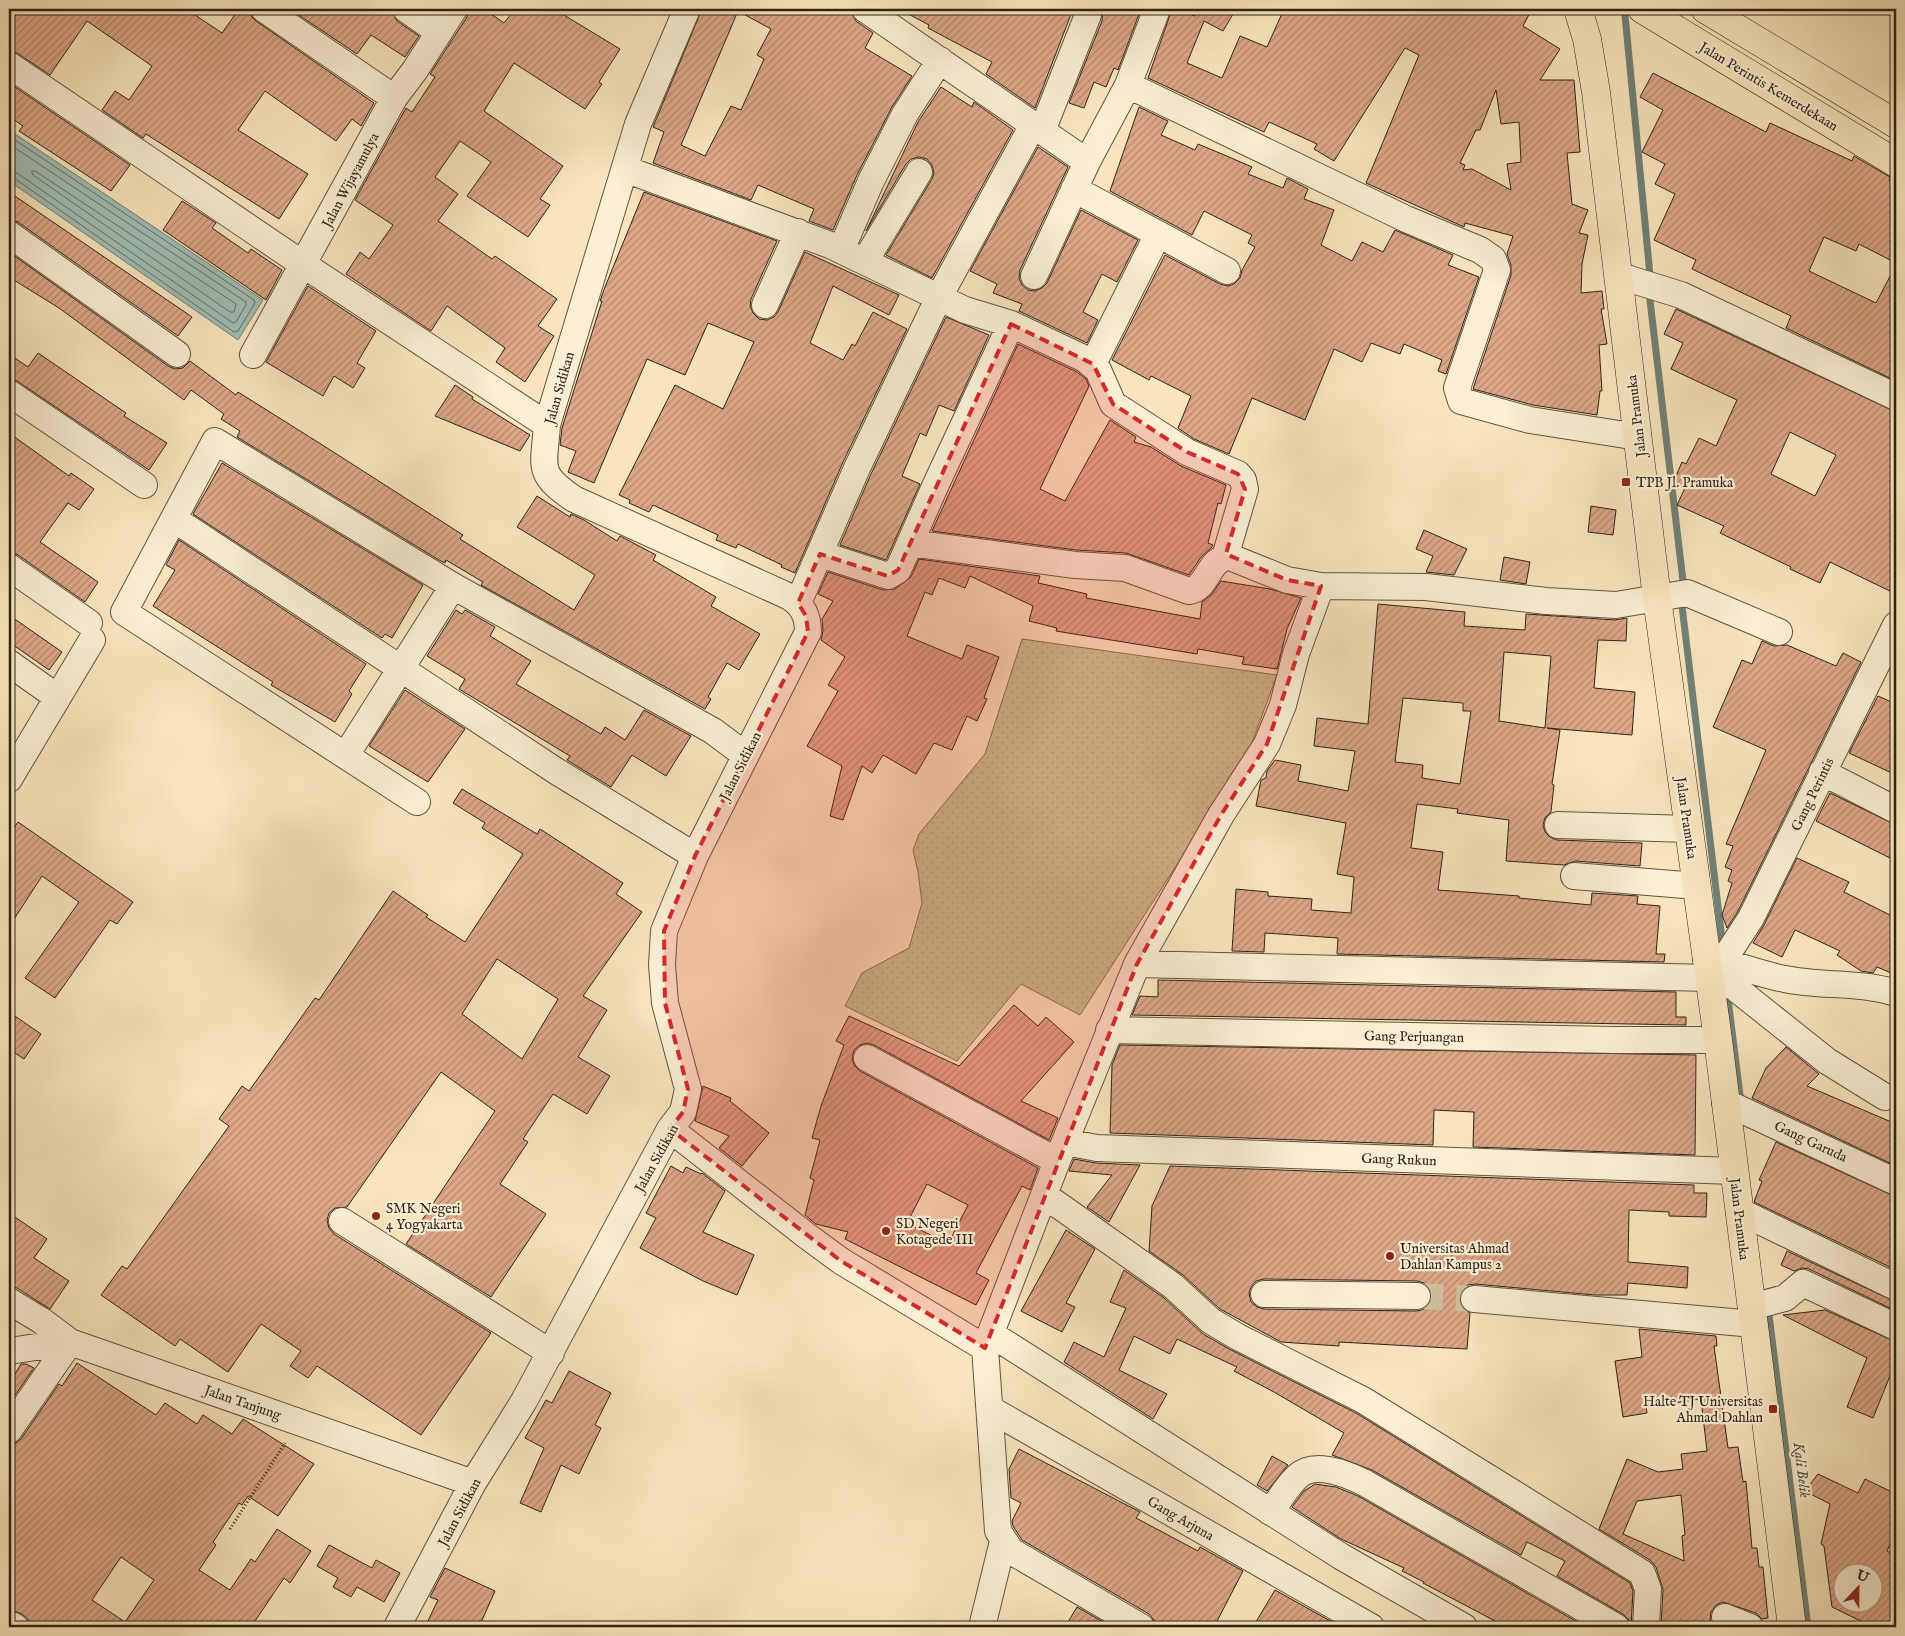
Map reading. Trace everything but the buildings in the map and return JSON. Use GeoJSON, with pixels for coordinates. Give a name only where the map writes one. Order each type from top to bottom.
{"type":"FeatureCollection","features":[{"type":"Feature","properties":{"kind":"main road","name":"Jalan Pramuka"},"geometry":{"type":"LineString","coordinates":[[1578,9],[1587,39],[1596,92],[1620,276],[1657,598],[1696,886],[1722,970],[1718,1040],[1792,1627]]}},
{"type":"Feature","properties":{"kind":"main road","name":"Jalan Perintis Kemerdekaan"},"geometry":{"type":"LineString","coordinates":[[1642,9],[1896,163]]}},
{"type":"Feature","properties":{"kind":"main road"},"geometry":{"type":"LineString","coordinates":[[1704,9],[1896,124]]}},
{"type":"Feature","properties":{"kind":"street"},"geometry":{"type":"LineString","coordinates":[[264,9],[394,98]]}},
{"type":"Feature","properties":{"kind":"street"},"geometry":{"type":"LineString","coordinates":[[406,9],[439,32]]}},
{"type":"Feature","properties":{"kind":"street","name":"Jalan Wijayamulya"},"geometry":{"type":"LineString","coordinates":[[253,355],[394,98],[416,70],[454,9]]}},
{"type":"Feature","properties":{"kind":"street","name":"Jalan Sidikan"},"geometry":{"type":"LineString","coordinates":[[398,1627],[473,1483],[524,1401],[670,1129],[683,1112],[688,1089],[665,1003],[662,965],[664,931],[695,856],[808,632],[806,616],[798,603],[768,586],[574,499],[556,487],[547,476],[544,468],[547,426],[638,124],[687,9]]}},
{"type":"Feature","properties":{"kind":"street"},"geometry":{"type":"LineString","coordinates":[[865,9],[1087,162]]}},
{"type":"Feature","properties":{"kind":"street"},"geometry":{"type":"LineString","coordinates":[[798,603],[857,468],[939,297],[1038,128],[1088,15],[1088,9]]}},
{"type":"Feature","properties":{"kind":"street"},"geometry":{"type":"LineString","coordinates":[[1034,276],[1087,162],[1128,85],[1157,9]]}},
{"type":"Feature","properties":{"kind":"street"},"geometry":{"type":"LineString","coordinates":[[841,250],[871,181],[905,114],[940,60]]}},
{"type":"Feature","properties":{"kind":"street"},"geometry":{"type":"LineString","coordinates":[[9,65],[304,265],[547,426]]}},
{"type":"Feature","properties":{"kind":"street"},"geometry":{"type":"LineString","coordinates":[[1128,85],[1406,219],[1480,250],[1493,259],[1496,265],[1487,303],[1457,388],[1461,400],[1530,420],[1638,437]]}},
{"type":"Feature","properties":{"kind":"street"},"geometry":{"type":"LineString","coordinates":[[625,169],[798,232],[865,261],[965,310],[1011,324],[1093,364],[1103,380],[1113,404],[1187,452],[1233,472],[1243,480],[1245,489],[1224,557],[1217,562],[1198,588],[1189,591],[1125,568],[1075,565],[910,543]]}},
{"type":"Feature","properties":{"kind":"street"},"geometry":{"type":"LineString","coordinates":[[865,261],[919,172]]}},
{"type":"Feature","properties":{"kind":"street"},"geometry":{"type":"LineString","coordinates":[[1074,190],[1228,271]]}},
{"type":"Feature","properties":{"kind":"street"},"geometry":{"type":"LineString","coordinates":[[765,305],[798,232]]}},
{"type":"Feature","properties":{"kind":"street"},"geometry":{"type":"LineString","coordinates":[[9,234],[177,354]]}},
{"type":"Feature","properties":{"kind":"street"},"geometry":{"type":"LineString","coordinates":[[1093,364],[1158,234]]}},
{"type":"Feature","properties":{"kind":"street"},"geometry":{"type":"LineString","coordinates":[[1620,276],[1681,295],[1896,397]]}},
{"type":"Feature","properties":{"kind":"street"},"geometry":{"type":"LineString","coordinates":[[820,554],[888,576],[898,570],[1011,324]]}},
{"type":"Feature","properties":{"kind":"street"},"geometry":{"type":"LineString","coordinates":[[9,394],[144,485]]}},
{"type":"Feature","properties":{"kind":"street"},"geometry":{"type":"LineString","coordinates":[[417,802],[124,612],[215,441],[453,586],[652,696],[713,732],[745,755]]}},
{"type":"Feature","properties":{"kind":"street"},"geometry":{"type":"LineString","coordinates":[[174,518],[556,771],[695,856]]}},
{"type":"Feature","properties":{"kind":"street"},"geometry":{"type":"LineString","coordinates":[[1224,557],[1235,558],[1287,580],[1321,586],[1426,587],[1546,600],[1616,605],[1687,593],[1779,632]]}},
{"type":"Feature","properties":{"kind":"street"},"geometry":{"type":"LineString","coordinates":[[9,566],[91,632],[58,697],[9,778]]}},
{"type":"Feature","properties":{"kind":"street"},"geometry":{"type":"LineString","coordinates":[[346,755],[453,586]]}},
{"type":"Feature","properties":{"kind":"street"},"geometry":{"type":"LineString","coordinates":[[1141,1627],[1011,1551],[1002,1541],[998,1531],[992,1479],[988,1341],[1109,1030],[1137,964],[1221,815],[1267,744],[1283,705],[1296,654],[1321,586]]}},
{"type":"Feature","properties":{"kind":"street","name":"Gang Perintis"},"geometry":{"type":"LineString","coordinates":[[1722,970],[1751,918],[1896,625]]}},
{"type":"Feature","properties":{"kind":"street"},"geometry":{"type":"LineString","coordinates":[[9,663],[58,697]]}},
{"type":"Feature","properties":{"kind":"street"},"geometry":{"type":"LineString","coordinates":[[1822,772],[1896,810]]}},
{"type":"Feature","properties":{"kind":"street"},"geometry":{"type":"LineString","coordinates":[[1558,825],[1689,828]]}},
{"type":"Feature","properties":{"kind":"street"},"geometry":{"type":"LineString","coordinates":[[1574,876],[1696,886]]}},
{"type":"Feature","properties":{"kind":"street"},"geometry":{"type":"LineString","coordinates":[[1137,964],[1722,970],[1787,980],[1860,984],[1896,993]]}},
{"type":"Feature","properties":{"kind":"street"},"geometry":{"type":"LineString","coordinates":[[1722,970],[1827,1061],[1885,1097]]}},
{"type":"Feature","properties":{"kind":"street","name":"Gang Perjuangan"},"geometry":{"type":"LineString","coordinates":[[1109,1030],[1616,1040],[1718,1040]]}},
{"type":"Feature","properties":{"kind":"street","name":"Gang Rukun"},"geometry":{"type":"LineString","coordinates":[[867,1058],[1061,1152],[1098,1148],[1734,1171]]}},
{"type":"Feature","properties":{"kind":"street","name":"Gang Garuda"},"geometry":{"type":"LineString","coordinates":[[1725,1102],[1896,1182]]}},
{"type":"Feature","properties":{"kind":"street"},"geometry":{"type":"LineString","coordinates":[[670,1129],[841,1261],[988,1341],[1270,1512],[1342,1558],[1464,1627]]}},
{"type":"Feature","properties":{"kind":"street"},"geometry":{"type":"LineString","coordinates":[[1044,1195],[1166,1281],[1211,1321],[1238,1337],[1363,1400],[1642,1573],[1648,1589],[1646,1627]]}},
{"type":"Feature","properties":{"kind":"street"},"geometry":{"type":"LineString","coordinates":[[1739,1211],[1896,1287]]}},
{"type":"Feature","properties":{"kind":"street"},"geometry":{"type":"LineString","coordinates":[[342,1221],[551,1352]]}},
{"type":"Feature","properties":{"kind":"street"},"geometry":{"type":"LineString","coordinates":[[1474,1299],[1752,1316],[1785,1298],[1803,1282],[1896,1327]]}},
{"type":"Feature","properties":{"kind":"street"},"geometry":{"type":"LineString","coordinates":[[1264,1294],[1417,1296]]}},
{"type":"Feature","properties":{"kind":"street"},"geometry":{"type":"LineString","coordinates":[[9,1301],[42,1321],[70,1342],[9,1430]]}},
{"type":"Feature","properties":{"kind":"street","name":"Jalan Tanjung"},"geometry":{"type":"LineString","coordinates":[[9,1351],[70,1342],[473,1483]]}},
{"type":"Feature","properties":{"kind":"street","name":"Gang Arjuna"},"geometry":{"type":"LineString","coordinates":[[990,1409],[1371,1627]]}},
{"type":"Feature","properties":{"kind":"street"},"geometry":{"type":"LineString","coordinates":[[1270,1512],[1297,1476],[1304,1472],[1324,1470],[1342,1473],[1365,1483],[1616,1627]]}},
{"type":"Feature","properties":{"kind":"street"},"geometry":{"type":"LineString","coordinates":[[982,1627],[1002,1541]]}},
{"type":"Feature","properties":{"kind":"street"},"geometry":{"type":"LineString","coordinates":[[1725,1617],[1750,1627]]}},
{"type":"Feature","properties":{"kind":"street"},"geometry":{"type":"LineString","coordinates":[[9,1624],[15,1627]]}},
{"type":"Feature","properties":{"kind":"path"},"geometry":{"type":"LineString","coordinates":[[230,1529],[299,1422]]}},
{"type":"Feature","properties":{"kind":"highlighted area"},"geometry":{"type":"Polygon","coordinates":[[[1011,324],[1093,364],[1113,404],[1187,452],[1238,474],[1245,489],[1226,554],[1287,580],[1321,586],[1267,744],[1221,815],[1137,964],[985,1348],[841,1261],[670,1129],[683,1112],[688,1089],[665,1003],[664,931],[695,856],[808,632],[806,616],[798,603],[820,554],[888,576],[898,570],[1011,324]]]}},
{"type":"Feature","properties":{"kind":"green space"},"geometry":{"type":"Polygon","coordinates":[[[1022,639],[1277,675],[1247,756],[1080,1015],[1021,984],[957,1061],[845,1006],[862,973],[909,948],[922,903],[913,850],[919,834],[985,754],[1022,639]]]}},
{"type":"Feature","properties":{"kind":"water"},"geometry":{"type":"Polygon","coordinates":[[[9,130],[263,300],[238,340],[9,181],[9,130]]]}},
{"type":"Feature","properties":{"kind":"waterway"},"geometry":{"type":"LineString","coordinates":[[1625,15],[1650,275]]}},
{"type":"Feature","properties":{"kind":"waterway"},"geometry":{"type":"LineString","coordinates":[[1649,292],[1683,581]]}},
{"type":"Feature","properties":{"kind":"waterway"},"geometry":{"type":"LineString","coordinates":[[1682,606],[1723,948]]}},
{"type":"Feature","properties":{"kind":"waterway"},"geometry":{"type":"LineString","coordinates":[[1727,991],[1740,1095]]}},
{"type":"Feature","properties":{"kind":"waterway","name":"Kali Belik"},"geometry":{"type":"LineString","coordinates":[[1769,1315],[1808,1627]]}},
{"type":"Feature","properties":{"kind":"tunnel"},"geometry":{"type":"LineString","coordinates":[[1417,1296],[1474,1299]]}},
{"type":"Feature","properties":{"kind":"place","name":"TPB Jl. Pramuka"},"geometry":{"type":"Point","coordinates":[1626,482]}},
{"type":"Feature","properties":{"kind":"place","name":"SMK Negeri 4 Yogyakarta"},"geometry":{"type":"Point","coordinates":[376,1216]}},
{"type":"Feature","properties":{"kind":"place","name":"SD Negeri Kotagede III"},"geometry":{"type":"Point","coordinates":[886,1231]}},
{"type":"Feature","properties":{"kind":"place","name":"Universitas Ahmad Dahlan Kampus 2"},"geometry":{"type":"Point","coordinates":[1390,1256]}},
{"type":"Feature","properties":{"kind":"place","name":"Halte TJ Universitas Ahmad Dahlan"},"geometry":{"type":"Point","coordinates":[1773,1409]}}]}
